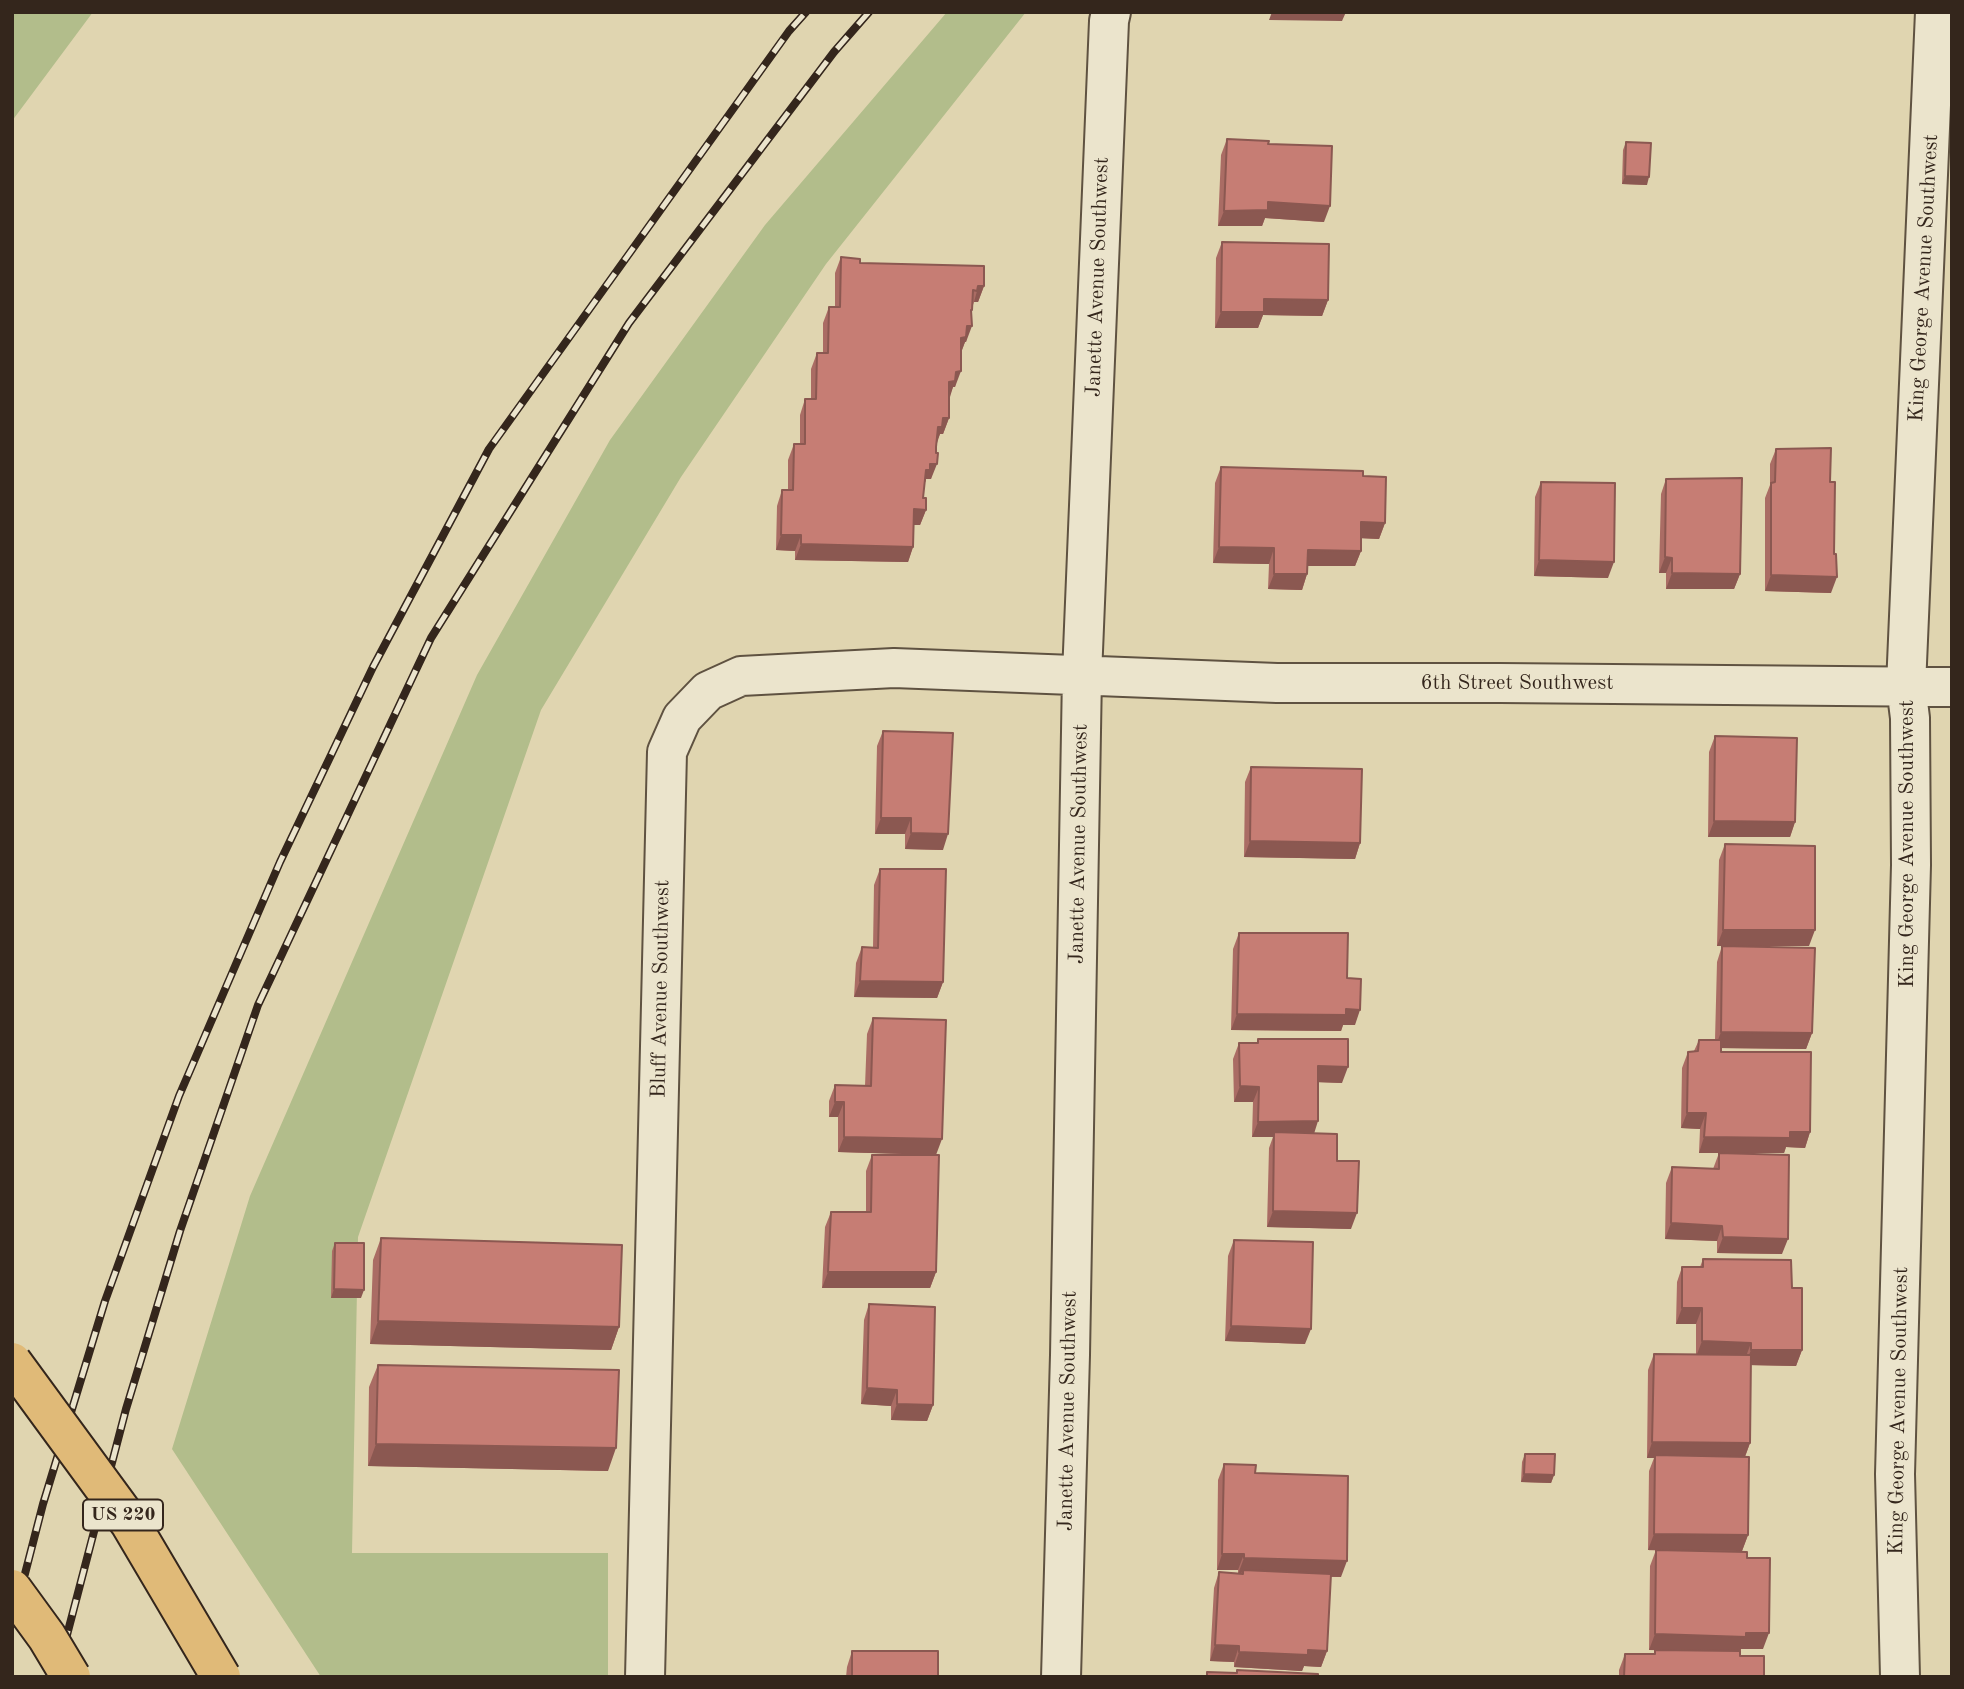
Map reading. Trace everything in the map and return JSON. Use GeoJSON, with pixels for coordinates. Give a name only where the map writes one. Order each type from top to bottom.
{"type":"FeatureCollection","features":[{"type":"Feature","properties":{"kind":"highway","name":"US 220"},"geometry":{"type":"LineString","coordinates":[[12,1362],[130,1523],[221,1677]]}},
{"type":"Feature","properties":{"kind":"highway"},"geometry":{"type":"LineString","coordinates":[[12,1589],[47,1637],[71,1677]]}},
{"type":"Feature","properties":{"kind":"street","name":"Janette Avenue Southwest"},"geometry":{"type":"LineString","coordinates":[[1061,1677],[1070,1355],[1082,676],[1111,12]]}},
{"type":"Feature","properties":{"kind":"street","name":"King George Avenue Southwest"},"geometry":{"type":"LineString","coordinates":[[1900,1677],[1895,1474],[1911,866],[1910,718],[1906,686],[1935,12]]}},
{"type":"Feature","properties":{"kind":"street","name":"Bluff Avenue Southwest"},"geometry":{"type":"LineString","coordinates":[[645,1677],[667,752],[682,718],[708,691],[741,676],[894,668],[1082,676]]}},
{"type":"Feature","properties":{"kind":"street","name":"6th Street Southwest"},"geometry":{"type":"LineString","coordinates":[[1082,676],[1277,683],[1952,687]]}},
{"type":"Feature","properties":{"kind":"green space"},"geometry":{"type":"Polygon","coordinates":[[[12,12],[93,12],[12,121],[12,12]]]}},
{"type":"Feature","properties":{"kind":"green space"},"geometry":{"type":"Polygon","coordinates":[[[947,12],[1026,12],[826,264],[681,477],[541,710],[358,1237],[352,1553],[608,1553],[608,1677],[321,1677],[172,1449],[250,1196],[477,675],[610,440],[765,225],[947,12]]]}},
{"type":"Feature","properties":{"kind":"building"},"geometry":{"type":"Polygon","coordinates":[[[1227,139],[1269,141],[1268,144],[1332,146],[1330,206],[1268,202],[1268,210],[1224,211],[1227,139]]]}},
{"type":"Feature","properties":{"kind":"building"},"geometry":{"type":"Polygon","coordinates":[[[1626,142],[1651,143],[1649,177],[1625,176],[1626,142]]]}},
{"type":"Feature","properties":{"kind":"building"},"geometry":{"type":"Polygon","coordinates":[[[1222,242],[1329,244],[1328,300],[1264,299],[1264,312],[1221,312],[1222,242]]]}},
{"type":"Feature","properties":{"kind":"building"},"geometry":{"type":"Polygon","coordinates":[[[841,257],[860,259],[860,263],[984,266],[984,286],[978,286],[977,291],[973,290],[972,326],[967,326],[966,337],[961,338],[961,371],[956,372],[955,381],[949,382],[949,418],[943,418],[942,427],[938,427],[937,464],[930,464],[930,470],[926,470],[923,498],[926,498],[926,510],[914,509],[913,547],[801,544],[801,535],[781,535],[782,490],[793,490],[794,444],[805,444],[805,399],[816,399],[817,353],[828,353],[829,307],[840,307],[841,257]]]}},
{"type":"Feature","properties":{"kind":"building"},"geometry":{"type":"Polygon","coordinates":[[[1831,448],[1830,482],[1835,482],[1834,554],[1837,577],[1771,575],[1771,483],[1775,482],[1776,449],[1831,448]]]}},
{"type":"Feature","properties":{"kind":"building"},"geometry":{"type":"Polygon","coordinates":[[[1221,467],[1363,471],[1363,476],[1386,477],[1385,523],[1361,522],[1361,551],[1308,550],[1307,574],[1274,574],[1274,548],[1219,547],[1221,467]]]}},
{"type":"Feature","properties":{"kind":"building"},"geometry":{"type":"Polygon","coordinates":[[[1742,478],[1740,574],[1672,573],[1672,558],[1665,557],[1666,479],[1742,478]]]}},
{"type":"Feature","properties":{"kind":"building"},"geometry":{"type":"Polygon","coordinates":[[[1541,482],[1615,483],[1614,562],[1539,560],[1541,482]]]}},
{"type":"Feature","properties":{"kind":"building"},"geometry":{"type":"Polygon","coordinates":[[[883,731],[953,733],[948,834],[911,833],[911,818],[881,818],[883,731]]]}},
{"type":"Feature","properties":{"kind":"building"},"geometry":{"type":"Polygon","coordinates":[[[1715,736],[1797,738],[1795,822],[1714,821],[1715,736]]]}},
{"type":"Feature","properties":{"kind":"building"},"geometry":{"type":"Polygon","coordinates":[[[1251,767],[1362,769],[1360,843],[1250,841],[1251,767]]]}},
{"type":"Feature","properties":{"kind":"building"},"geometry":{"type":"Polygon","coordinates":[[[1725,844],[1815,846],[1815,930],[1723,930],[1725,844]]]}},
{"type":"Feature","properties":{"kind":"building"},"geometry":{"type":"Polygon","coordinates":[[[880,869],[946,869],[943,982],[860,981],[862,947],[878,948],[880,869]]]}},
{"type":"Feature","properties":{"kind":"building"},"geometry":{"type":"Polygon","coordinates":[[[1239,933],[1348,933],[1347,978],[1361,979],[1360,1010],[1346,1009],[1346,1015],[1237,1014],[1239,933]]]}},
{"type":"Feature","properties":{"kind":"building"},"geometry":{"type":"Polygon","coordinates":[[[1722,946],[1815,948],[1812,1033],[1721,1032],[1722,946]]]}},
{"type":"Feature","properties":{"kind":"building"},"geometry":{"type":"Polygon","coordinates":[[[873,1018],[946,1020],[942,1139],[844,1137],[844,1102],[835,1102],[835,1085],[871,1086],[873,1018]]]}},
{"type":"Feature","properties":{"kind":"building"},"geometry":{"type":"Polygon","coordinates":[[[1258,1039],[1348,1039],[1348,1067],[1318,1066],[1318,1121],[1258,1122],[1259,1087],[1240,1086],[1239,1043],[1258,1043],[1258,1039]]]}},
{"type":"Feature","properties":{"kind":"building"},"geometry":{"type":"Polygon","coordinates":[[[1699,1040],[1721,1040],[1721,1052],[1811,1052],[1810,1132],[1790,1132],[1790,1138],[1704,1137],[1706,1113],[1687,1113],[1688,1052],[1698,1051],[1699,1040]]]}},
{"type":"Feature","properties":{"kind":"building"},"geometry":{"type":"Polygon","coordinates":[[[1274,1132],[1337,1134],[1337,1161],[1359,1161],[1357,1213],[1273,1211],[1274,1132]]]}},
{"type":"Feature","properties":{"kind":"building"},"geometry":{"type":"Polygon","coordinates":[[[1719,1153],[1789,1155],[1788,1239],[1723,1237],[1722,1226],[1671,1223],[1672,1167],[1719,1169],[1719,1153]]]}},
{"type":"Feature","properties":{"kind":"building"},"geometry":{"type":"Polygon","coordinates":[[[872,1155],[939,1155],[936,1272],[828,1272],[831,1212],[871,1212],[872,1155]]]}},
{"type":"Feature","properties":{"kind":"building"},"geometry":{"type":"Polygon","coordinates":[[[381,1238],[622,1245],[619,1327],[378,1321],[381,1238]]]}},
{"type":"Feature","properties":{"kind":"building"},"geometry":{"type":"Polygon","coordinates":[[[1234,1240],[1313,1242],[1311,1329],[1231,1326],[1234,1240]]]}},
{"type":"Feature","properties":{"kind":"building"},"geometry":{"type":"Polygon","coordinates":[[[335,1243],[364,1243],[364,1290],[334,1289],[335,1243]]]}},
{"type":"Feature","properties":{"kind":"building"},"geometry":{"type":"Polygon","coordinates":[[[1703,1259],[1791,1260],[1792,1288],[1802,1288],[1802,1350],[1751,1350],[1751,1343],[1702,1341],[1702,1308],[1682,1308],[1682,1267],[1703,1267],[1703,1259]]]}},
{"type":"Feature","properties":{"kind":"building"},"geometry":{"type":"Polygon","coordinates":[[[869,1304],[935,1307],[933,1405],[897,1404],[897,1390],[867,1388],[869,1304]]]}},
{"type":"Feature","properties":{"kind":"building"},"geometry":{"type":"Polygon","coordinates":[[[1654,1354],[1751,1355],[1750,1443],[1652,1442],[1654,1354]]]}},
{"type":"Feature","properties":{"kind":"building"},"geometry":{"type":"Polygon","coordinates":[[[378,1365],[619,1370],[616,1448],[376,1444],[378,1365]]]}},
{"type":"Feature","properties":{"kind":"building"},"geometry":{"type":"Polygon","coordinates":[[[1525,1454],[1555,1454],[1554,1475],[1524,1474],[1525,1454]]]}},
{"type":"Feature","properties":{"kind":"building"},"geometry":{"type":"Polygon","coordinates":[[[1655,1455],[1749,1457],[1748,1535],[1654,1534],[1655,1455]]]}},
{"type":"Feature","properties":{"kind":"building"},"geometry":{"type":"Polygon","coordinates":[[[1224,1464],[1256,1465],[1255,1473],[1348,1476],[1347,1561],[1244,1558],[1244,1554],[1222,1554],[1224,1464]]]}},
{"type":"Feature","properties":{"kind":"building"},"geometry":{"type":"Polygon","coordinates":[[[1656,1550],[1747,1552],[1747,1558],[1770,1558],[1769,1633],[1746,1633],[1746,1637],[1655,1634],[1656,1550]]]}},
{"type":"Feature","properties":{"kind":"building"},"geometry":{"type":"Polygon","coordinates":[[[1243,1570],[1331,1574],[1327,1651],[1308,1650],[1308,1655],[1239,1652],[1239,1646],[1215,1645],[1219,1572],[1243,1574],[1243,1570]]]}},
{"type":"Feature","properties":{"kind":"building"},"geometry":{"type":"Polygon","coordinates":[[[1655,1650],[1740,1651],[1740,1656],[1764,1656],[1764,1677],[1624,1677],[1625,1654],[1655,1654],[1655,1650]]]}},
{"type":"Feature","properties":{"kind":"building"},"geometry":{"type":"Polygon","coordinates":[[[852,1651],[938,1651],[938,1677],[852,1677],[852,1651]]]}},
{"type":"Feature","properties":{"kind":"building"},"geometry":{"type":"Polygon","coordinates":[[[1237,1670],[1318,1674],[1318,1677],[1207,1677],[1207,1672],[1237,1673],[1237,1670]]]}},
{"type":"Feature","properties":{"kind":"railway"},"geometry":{"type":"LineString","coordinates":[[12,1624],[43,1504],[105,1301],[179,1096],[280,862],[373,667],[489,449],[789,31],[806,12]]}},
{"type":"Feature","properties":{"kind":"railway"},"geometry":{"type":"LineString","coordinates":[[56,1677],[126,1409],[180,1231],[258,1005],[431,638],[629,323],[834,52],[869,12]]}}]}
